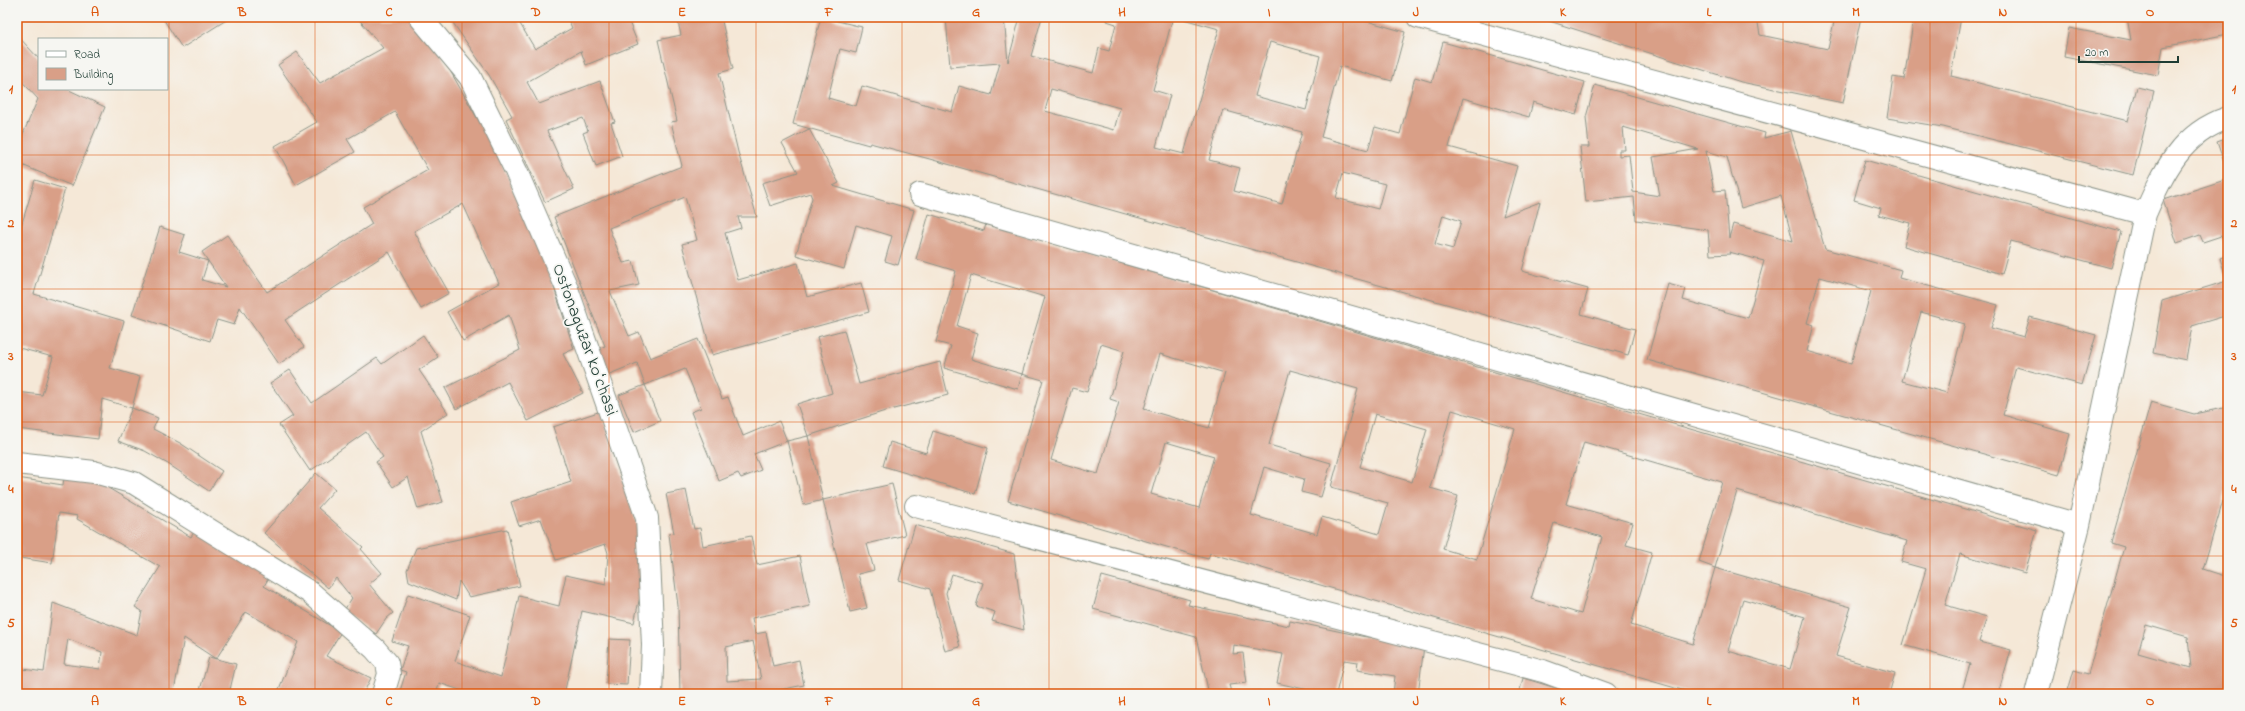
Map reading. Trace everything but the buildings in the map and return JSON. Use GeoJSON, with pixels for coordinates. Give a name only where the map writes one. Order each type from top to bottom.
{"type":"FeatureCollection","features":[{"type":"Feature","properties":{"kind":"street","name":"Ostonaguzar koʻchasi"},"geometry":{"type":"LineString","coordinates":[[420,17],[470,77],[516,171],[566,286],[647,518],[653,645],[652,694]]}},
{"type":"Feature","properties":{"kind":"street"},"geometry":{"type":"LineString","coordinates":[[1418,17],[2145,214]]}},
{"type":"Feature","properties":{"kind":"street"},"geometry":{"type":"LineString","coordinates":[[2036,694],[2080,524],[2145,214],[2165,170],[2190,139],[2228,118]]}},
{"type":"Feature","properties":{"kind":"street"},"geometry":{"type":"LineString","coordinates":[[920,194],[2080,524]]}},
{"type":"Feature","properties":{"kind":"street"},"geometry":{"type":"LineString","coordinates":[[17,463],[94,472],[134,483],[311,593],[375,649],[387,663],[389,674],[383,694]]}},
{"type":"Feature","properties":{"kind":"street"},"geometry":{"type":"LineString","coordinates":[[916,506],[1544,671],[1606,694]]}}]}
